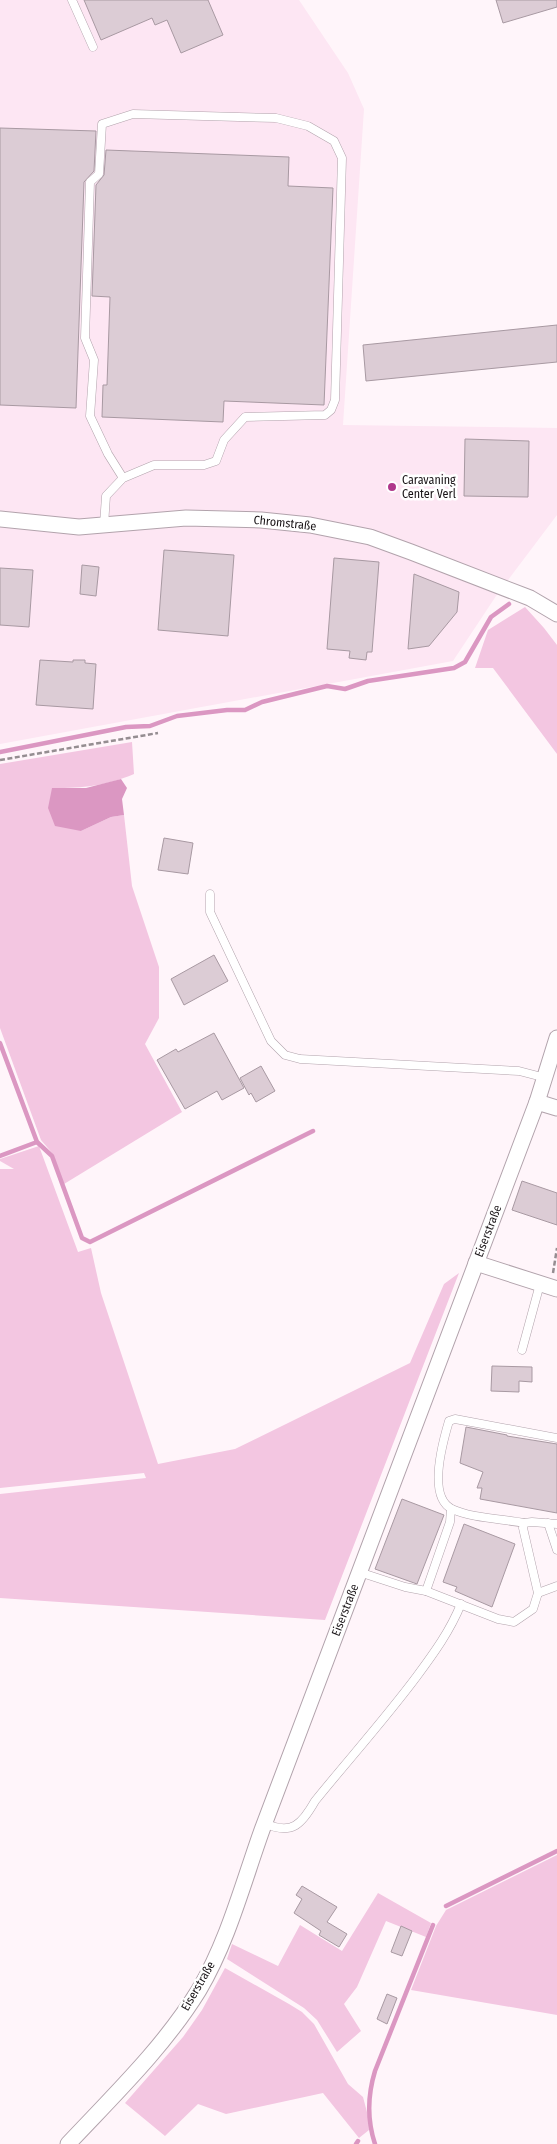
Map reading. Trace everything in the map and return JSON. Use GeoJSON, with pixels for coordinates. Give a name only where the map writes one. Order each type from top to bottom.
{"type":"FeatureCollection","features":[{"type":"Feature","properties":{"kind":"street","name":"Chromstraße"},"geometry":{"type":"LineString","coordinates":[[0,519],[78,527],[186,518],[260,520],[310,524],[370,537],[530,598],[556,612]]}},
{"type":"Feature","properties":{"kind":"street","name":"Eiserstraße"},"geometry":{"type":"LineString","coordinates":[[68,2144],[166,2037],[199,1990],[219,1950],[264,1823],[546,1078],[557,1038]]}},
{"type":"Feature","properties":{"kind":"street"},"geometry":{"type":"LineString","coordinates":[[537,1102],[557,1108]]}},
{"type":"Feature","properties":{"kind":"street"},"geometry":{"type":"LineString","coordinates":[[476,1263],[549,1287]]}},
{"type":"Feature","properties":{"kind":"lane"},"geometry":{"type":"LineString","coordinates":[[72,0],[93,47]]}},
{"type":"Feature","properties":{"kind":"lane"},"geometry":{"type":"LineString","coordinates":[[104,525],[106,496],[123,478],[154,465],[204,465],[216,461],[224,440],[245,417],[325,415],[331,410],[335,400],[342,158],[334,141],[308,126],[276,118],[133,114],[102,124],[99,174],[90,182],[85,338],[94,360],[90,416],[108,454],[123,478]]}},
{"type":"Feature","properties":{"kind":"lane"},"geometry":{"type":"LineString","coordinates":[[210,894],[210,912],[271,1041],[285,1055],[300,1059],[519,1071],[546,1078]]}},
{"type":"Feature","properties":{"kind":"lane"},"geometry":{"type":"LineString","coordinates":[[522,1350],[549,1287]]}},
{"type":"Feature","properties":{"kind":"lane"},"geometry":{"type":"LineString","coordinates":[[557,1438],[455,1419],[449,1421],[438,1478],[439,1493],[451,1509],[524,1523],[557,1524]]}},
{"type":"Feature","properties":{"kind":"lane"},"geometry":{"type":"LineString","coordinates":[[426,1591],[450,1522],[451,1509]]}},
{"type":"Feature","properties":{"kind":"lane"},"geometry":{"type":"LineString","coordinates":[[359,1572],[404,1587],[426,1591],[498,1619],[514,1622],[533,1609],[538,1593],[523,1528],[524,1523]]}},
{"type":"Feature","properties":{"kind":"lane"},"geometry":{"type":"LineString","coordinates":[[548,1523],[557,1550]]}},
{"type":"Feature","properties":{"kind":"lane"},"geometry":{"type":"LineString","coordinates":[[538,1593],[557,1586]]}},
{"type":"Feature","properties":{"kind":"lane"},"geometry":{"type":"LineString","coordinates":[[264,1823],[270,1826],[293,1828],[304,1821],[315,1801],[402,1696],[432,1656],[452,1626],[461,1604]]}},
{"type":"Feature","properties":{"kind":"path"},"geometry":{"type":"LineString","coordinates":[[0,760],[158,733]]}},
{"type":"Feature","properties":{"kind":"path"},"geometry":{"type":"LineString","coordinates":[[549,1287],[557,1248]]}},
{"type":"Feature","properties":{"kind":"shaded area"},"geometry":{"type":"Polygon","coordinates":[[[0,0],[299,0],[348,73],[364,109],[343,425],[557,428],[557,515],[496,596],[453,661],[0,744],[0,0]]]}},
{"type":"Feature","properties":{"kind":"shaded area"},"geometry":{"type":"Polygon","coordinates":[[[525,607],[557,645],[557,754],[493,668],[475,668],[488,630],[525,607]]]}},
{"type":"Feature","properties":{"kind":"shaded area"},"geometry":{"type":"Polygon","coordinates":[[[132,742],[134,774],[94,785],[75,788],[53,788],[81,831],[111,817],[124,815],[132,886],[159,967],[159,1018],[145,1044],[182,1112],[64,1184],[53,1154],[41,1140],[0,1028],[0,764],[132,742]]]}},
{"type":"Feature","properties":{"kind":"shaded area"},"geometry":{"type":"Polygon","coordinates":[[[121,779],[127,788],[122,799],[124,815],[111,817],[81,831],[55,826],[48,808],[52,788],[86,788],[121,779]]]}},
{"type":"Feature","properties":{"kind":"shaded area"},"geometry":{"type":"Polygon","coordinates":[[[39,1146],[78,1252],[91,1248],[101,1293],[158,1464],[235,1449],[410,1363],[444,1284],[459,1273],[325,1620],[0,1598],[0,1494],[146,1478],[144,1473],[0,1488],[0,1169],[14,1169],[0,1161],[0,1159],[39,1146]]]}},
{"type":"Feature","properties":{"kind":"shaded area"},"geometry":{"type":"Polygon","coordinates":[[[557,1855],[557,2015],[411,1990],[436,1926],[446,1910],[557,1855]]]}},
{"type":"Feature","properties":{"kind":"shaded area"},"geometry":{"type":"Polygon","coordinates":[[[378,1893],[431,1923],[426,1937],[386,1921],[357,1987],[344,2004],[361,2031],[337,2052],[317,2020],[304,2008],[227,1959],[232,1944],[278,1966],[300,1925],[342,1951],[378,1893]]]}},
{"type":"Feature","properties":{"kind":"shaded area"},"geometry":{"type":"Polygon","coordinates":[[[225,1968],[302,2012],[314,2024],[348,2084],[363,2097],[368,2116],[369,2130],[359,2138],[323,2093],[226,2114],[198,2104],[165,2136],[125,2103],[183,2037],[202,2010],[225,1968]]]}},
{"type":"Feature","properties":{"kind":"building"},"geometry":{"type":"Polygon","coordinates":[[[84,0],[208,0],[223,35],[181,53],[167,20],[155,25],[152,18],[101,40],[84,0]]]}},
{"type":"Feature","properties":{"kind":"building"},"geometry":{"type":"Polygon","coordinates":[[[496,0],[557,0],[557,7],[503,23],[496,0]]]}},
{"type":"Feature","properties":{"kind":"building"},"geometry":{"type":"Polygon","coordinates":[[[0,128],[96,131],[94,171],[84,182],[76,408],[0,405],[0,128]]]}},
{"type":"Feature","properties":{"kind":"building"},"geometry":{"type":"Polygon","coordinates":[[[106,150],[289,157],[288,186],[333,188],[324,405],[224,401],[223,422],[102,417],[103,385],[107,385],[110,297],[92,296],[96,185],[104,175],[106,150]]]}},
{"type":"Feature","properties":{"kind":"building"},"geometry":{"type":"Polygon","coordinates":[[[557,325],[557,362],[366,381],[363,345],[557,325]]]}},
{"type":"Feature","properties":{"kind":"building"},"geometry":{"type":"Polygon","coordinates":[[[465,439],[529,441],[528,497],[464,496],[465,439]]]}},
{"type":"Feature","properties":{"kind":"building"},"geometry":{"type":"Polygon","coordinates":[[[164,550],[234,555],[228,636],[158,630],[164,550]]]}},
{"type":"Feature","properties":{"kind":"building"},"geometry":{"type":"Polygon","coordinates":[[[334,558],[379,562],[372,652],[367,652],[366,660],[349,658],[350,651],[327,649],[334,558]]]}},
{"type":"Feature","properties":{"kind":"building"},"geometry":{"type":"Polygon","coordinates":[[[82,565],[99,567],[96,596],[80,594],[82,565]]]}},
{"type":"Feature","properties":{"kind":"building"},"geometry":{"type":"Polygon","coordinates":[[[0,568],[33,570],[29,627],[0,625],[0,568]]]}},
{"type":"Feature","properties":{"kind":"building"},"geometry":{"type":"Polygon","coordinates":[[[414,574],[459,592],[457,612],[429,646],[408,649],[414,574]]]}},
{"type":"Feature","properties":{"kind":"building"},"geometry":{"type":"Polygon","coordinates":[[[40,660],[73,662],[73,660],[85,660],[85,663],[96,664],[93,709],[36,705],[40,660]]]}},
{"type":"Feature","properties":{"kind":"building"},"geometry":{"type":"Polygon","coordinates":[[[164,838],[193,843],[188,874],[158,870],[164,838]]]}},
{"type":"Feature","properties":{"kind":"building"},"geometry":{"type":"Polygon","coordinates":[[[214,955],[228,981],[184,1005],[171,979],[214,955]]]}},
{"type":"Feature","properties":{"kind":"building"},"geometry":{"type":"Polygon","coordinates":[[[214,1033],[244,1088],[222,1100],[217,1091],[185,1109],[157,1060],[176,1049],[178,1052],[214,1033]]]}},
{"type":"Feature","properties":{"kind":"building"},"geometry":{"type":"Polygon","coordinates":[[[261,1066],[275,1091],[256,1102],[251,1093],[249,1095],[240,1078],[261,1066]]]}},
{"type":"Feature","properties":{"kind":"building"},"geometry":{"type":"Polygon","coordinates":[[[522,1181],[557,1193],[557,1225],[512,1210],[522,1181]]]}},
{"type":"Feature","properties":{"kind":"building"},"geometry":{"type":"Polygon","coordinates":[[[492,1366],[532,1367],[532,1382],[519,1381],[519,1392],[491,1391],[492,1366]]]}},
{"type":"Feature","properties":{"kind":"building"},"geometry":{"type":"Polygon","coordinates":[[[466,1427],[557,1444],[557,1513],[480,1499],[482,1488],[477,1488],[483,1472],[460,1463],[466,1427]]]}},
{"type":"Feature","properties":{"kind":"building"},"geometry":{"type":"Polygon","coordinates":[[[402,1499],[444,1515],[417,1584],[375,1569],[402,1499]]]}},
{"type":"Feature","properties":{"kind":"building"},"geometry":{"type":"Polygon","coordinates":[[[464,1524],[515,1544],[492,1607],[455,1591],[457,1587],[443,1582],[464,1524]]]}},
{"type":"Feature","properties":{"kind":"building"},"geometry":{"type":"Polygon","coordinates":[[[302,1886],[337,1907],[327,1922],[347,1934],[339,1947],[319,1935],[321,1931],[294,1913],[302,1899],[296,1895],[302,1886]]]}},
{"type":"Feature","properties":{"kind":"building"},"geometry":{"type":"Polygon","coordinates":[[[401,1926],[412,1931],[402,1956],[391,1952],[401,1926]]]}},
{"type":"Feature","properties":{"kind":"building"},"geometry":{"type":"Polygon","coordinates":[[[387,1994],[397,1998],[387,2024],[377,2019],[387,1994]]]}},
{"type":"Feature","properties":{"kind":"waterway"},"geometry":{"type":"LineString","coordinates":[[0,752],[126,727],[150,726],[177,716],[227,710],[245,710],[262,702],[327,686],[345,689],[368,681],[454,668],[465,662],[491,617],[509,604]]}},
{"type":"Feature","properties":{"kind":"waterway"},"geometry":{"type":"LineString","coordinates":[[0,1043],[37,1142],[52,1156],[82,1238],[90,1242],[313,1131]]}},
{"type":"Feature","properties":{"kind":"waterway"},"geometry":{"type":"LineString","coordinates":[[0,1156],[37,1142]]}},
{"type":"Feature","properties":{"kind":"waterway"},"geometry":{"type":"LineString","coordinates":[[446,1906],[557,1851]]}},
{"type":"Feature","properties":{"kind":"waterway"},"geometry":{"type":"LineString","coordinates":[[375,2144],[370,2116],[370,2098],[375,2071],[433,1925]]}},
{"type":"Feature","properties":{"kind":"place","name":"Caravaning Center Verl"},"geometry":{"type":"Point","coordinates":[392,487]}}]}
